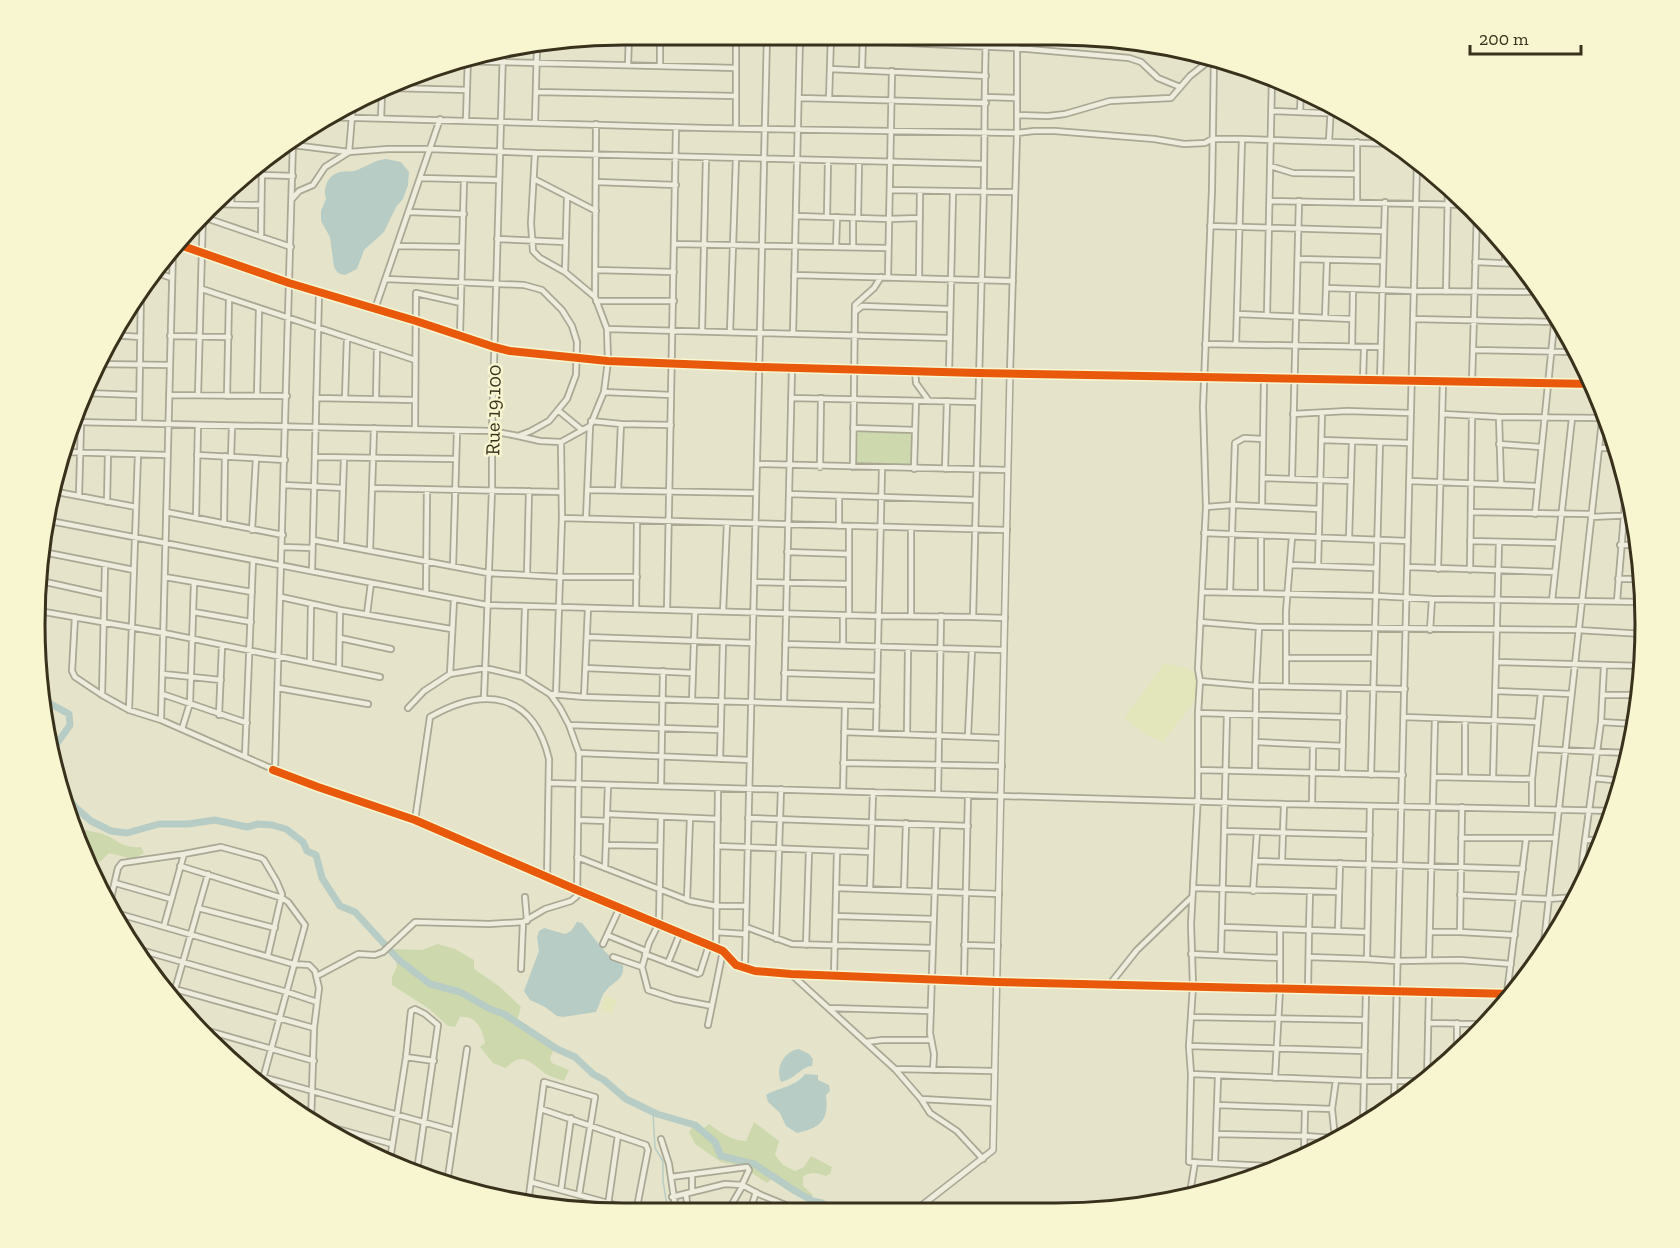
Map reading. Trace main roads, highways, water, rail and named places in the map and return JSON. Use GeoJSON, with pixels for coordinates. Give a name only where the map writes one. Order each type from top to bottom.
{"type":"FeatureCollection","features":[{"type":"Feature","properties":{"kind":"waterway"},"geometry":{"type":"LineString","coordinates":[[51,704],[69,714],[70,725],[57,743]]}},
{"type":"Feature","properties":{"kind":"waterway"},"geometry":{"type":"LineString","coordinates":[[75,807],[91,821],[111,831],[127,833],[159,824],[188,824],[215,820],[247,827],[258,824],[286,829],[303,842],[307,851],[316,855],[322,878],[340,906],[355,912],[399,960],[430,984],[460,992],[504,1014],[557,1049],[575,1057],[626,1099],[657,1114],[695,1125],[715,1142],[721,1156],[754,1164],[795,1191],[813,1201],[822,1203]]}},
{"type":"Feature","properties":{"kind":"waterway"},"geometry":{"type":"LineString","coordinates":[[653,1112],[655,1148],[663,1161],[667,1203]]}}]}
